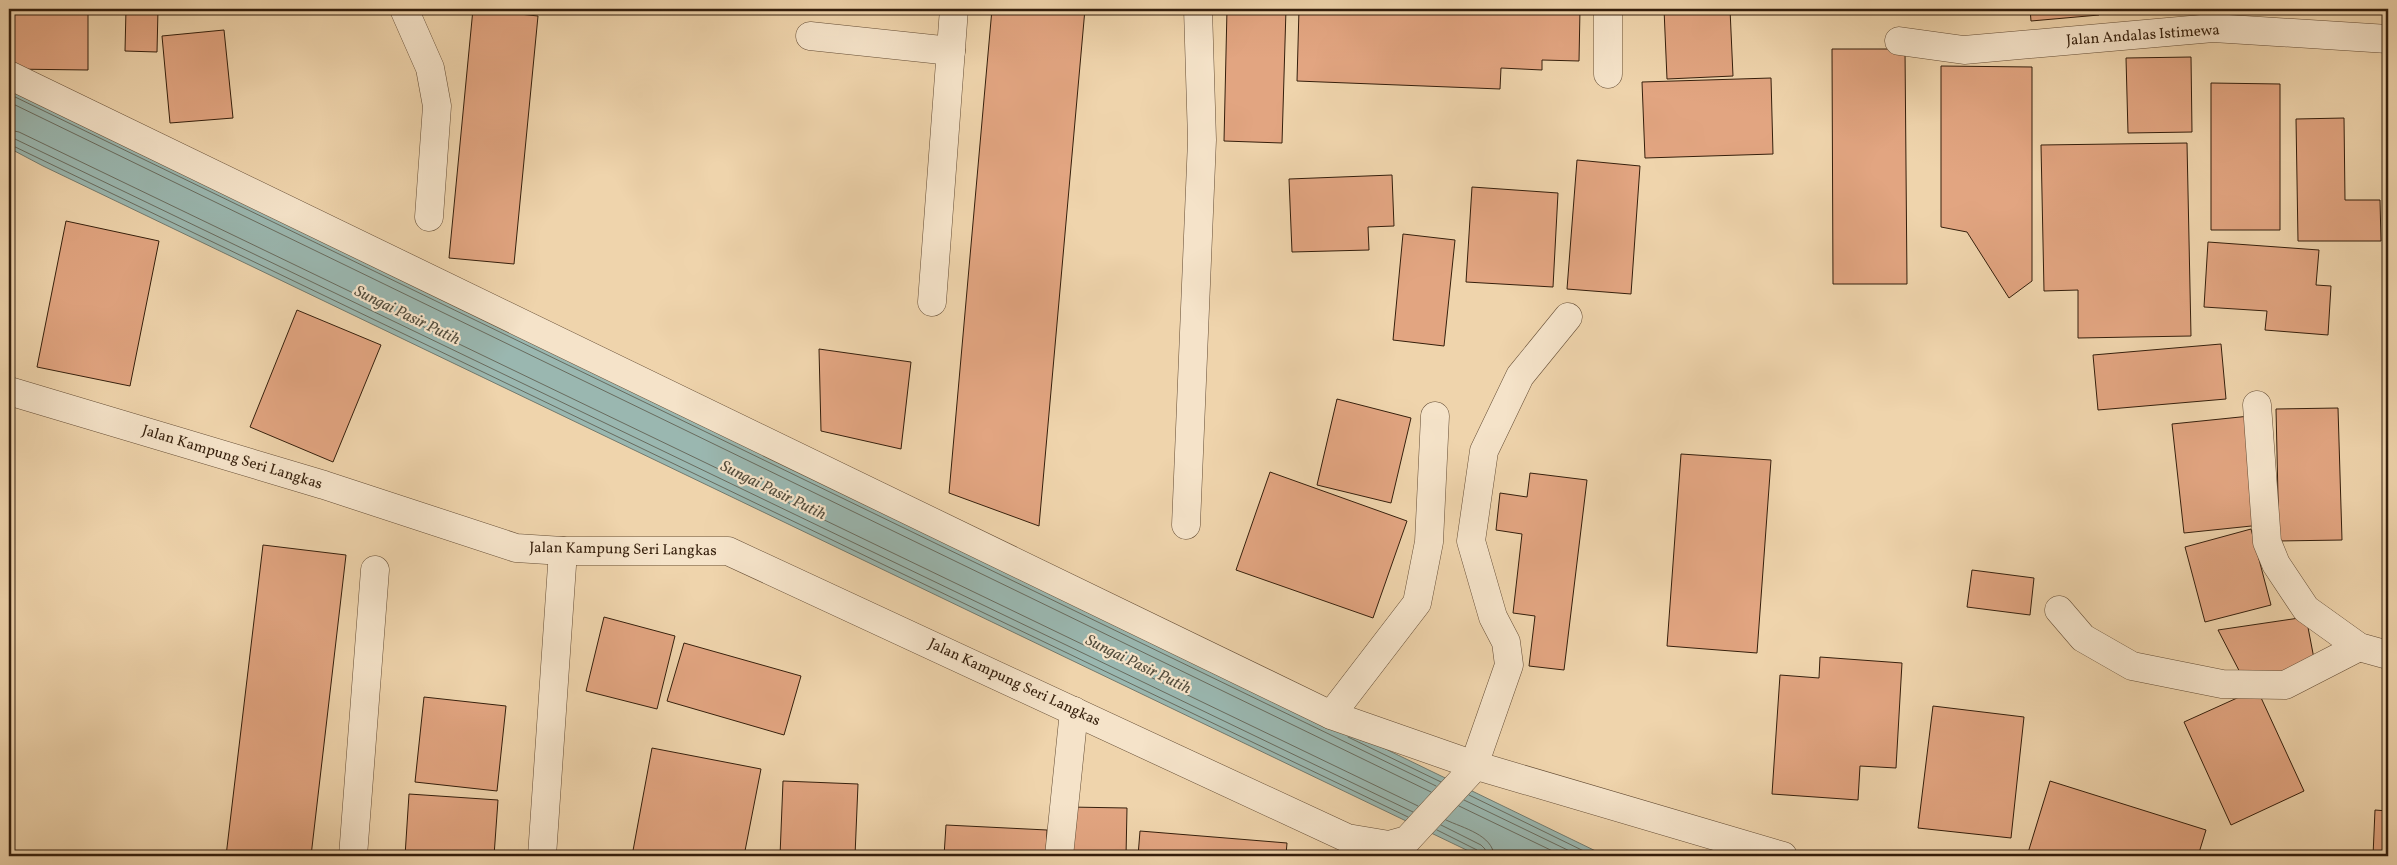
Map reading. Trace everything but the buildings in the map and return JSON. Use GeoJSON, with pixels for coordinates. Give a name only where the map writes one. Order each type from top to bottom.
{"type":"FeatureCollection","features":[{"type":"Feature","properties":{"kind":"street"},"geometry":{"type":"LineString","coordinates":[[404,9],[430,68],[437,106],[429,217]]}},
{"type":"Feature","properties":{"kind":"street"},"geometry":{"type":"LineString","coordinates":[[932,302],[954,9]]}},
{"type":"Feature","properties":{"kind":"street"},"geometry":{"type":"LineString","coordinates":[[1186,524],[1202,140],[1198,9]]}},
{"type":"Feature","properties":{"kind":"street"},"geometry":{"type":"LineString","coordinates":[[1608,9],[1608,74]]}},
{"type":"Feature","properties":{"kind":"street","name":"Jalan Andalas Istimewa"},"geometry":{"type":"LineString","coordinates":[[1899,41],[1964,50],[2213,28],[2388,39]]}},
{"type":"Feature","properties":{"kind":"street"},"geometry":{"type":"LineString","coordinates":[[810,36],[951,51]]}},
{"type":"Feature","properties":{"kind":"street"},"geometry":{"type":"LineString","coordinates":[[9,74],[1331,715],[1471,769],[1783,856]]}},
{"type":"Feature","properties":{"kind":"street"},"geometry":{"type":"LineString","coordinates":[[1471,769],[1509,665],[1506,642],[1492,618],[1471,541],[1484,451],[1520,376],[1568,317]]}},
{"type":"Feature","properties":{"kind":"street","name":"Jalan Kampung Seri Langkas"},"geometry":{"type":"LineString","coordinates":[[9,391],[324,485],[516,548],[562,551],[728,551],[1348,838],[1389,844],[1406,840],[1471,769]]}},
{"type":"Feature","properties":{"kind":"street"},"geometry":{"type":"LineString","coordinates":[[2258,405],[2267,542],[2276,564],[2306,609],[2359,647],[2388,655]]}},
{"type":"Feature","properties":{"kind":"street"},"geometry":{"type":"LineString","coordinates":[[1331,715],[1417,603],[1429,542],[1435,416]]}},
{"type":"Feature","properties":{"kind":"street"},"geometry":{"type":"LineString","coordinates":[[542,856],[562,551]]}},
{"type":"Feature","properties":{"kind":"street"},"geometry":{"type":"LineString","coordinates":[[352,856],[375,570]]}},
{"type":"Feature","properties":{"kind":"street"},"geometry":{"type":"LineString","coordinates":[[2059,610],[2083,638],[2132,666],[2222,684],[2285,684],[2359,647]]}},
{"type":"Feature","properties":{"kind":"street"},"geometry":{"type":"LineString","coordinates":[[1058,856],[1074,711]]}},
{"type":"Feature","properties":{"kind":"water","name":"Sungai Pasir Putih"},"geometry":{"type":"Polygon","coordinates":[[[9,81],[1606,856],[1479,856],[43,166],[9,148],[9,81]]]}}]}
